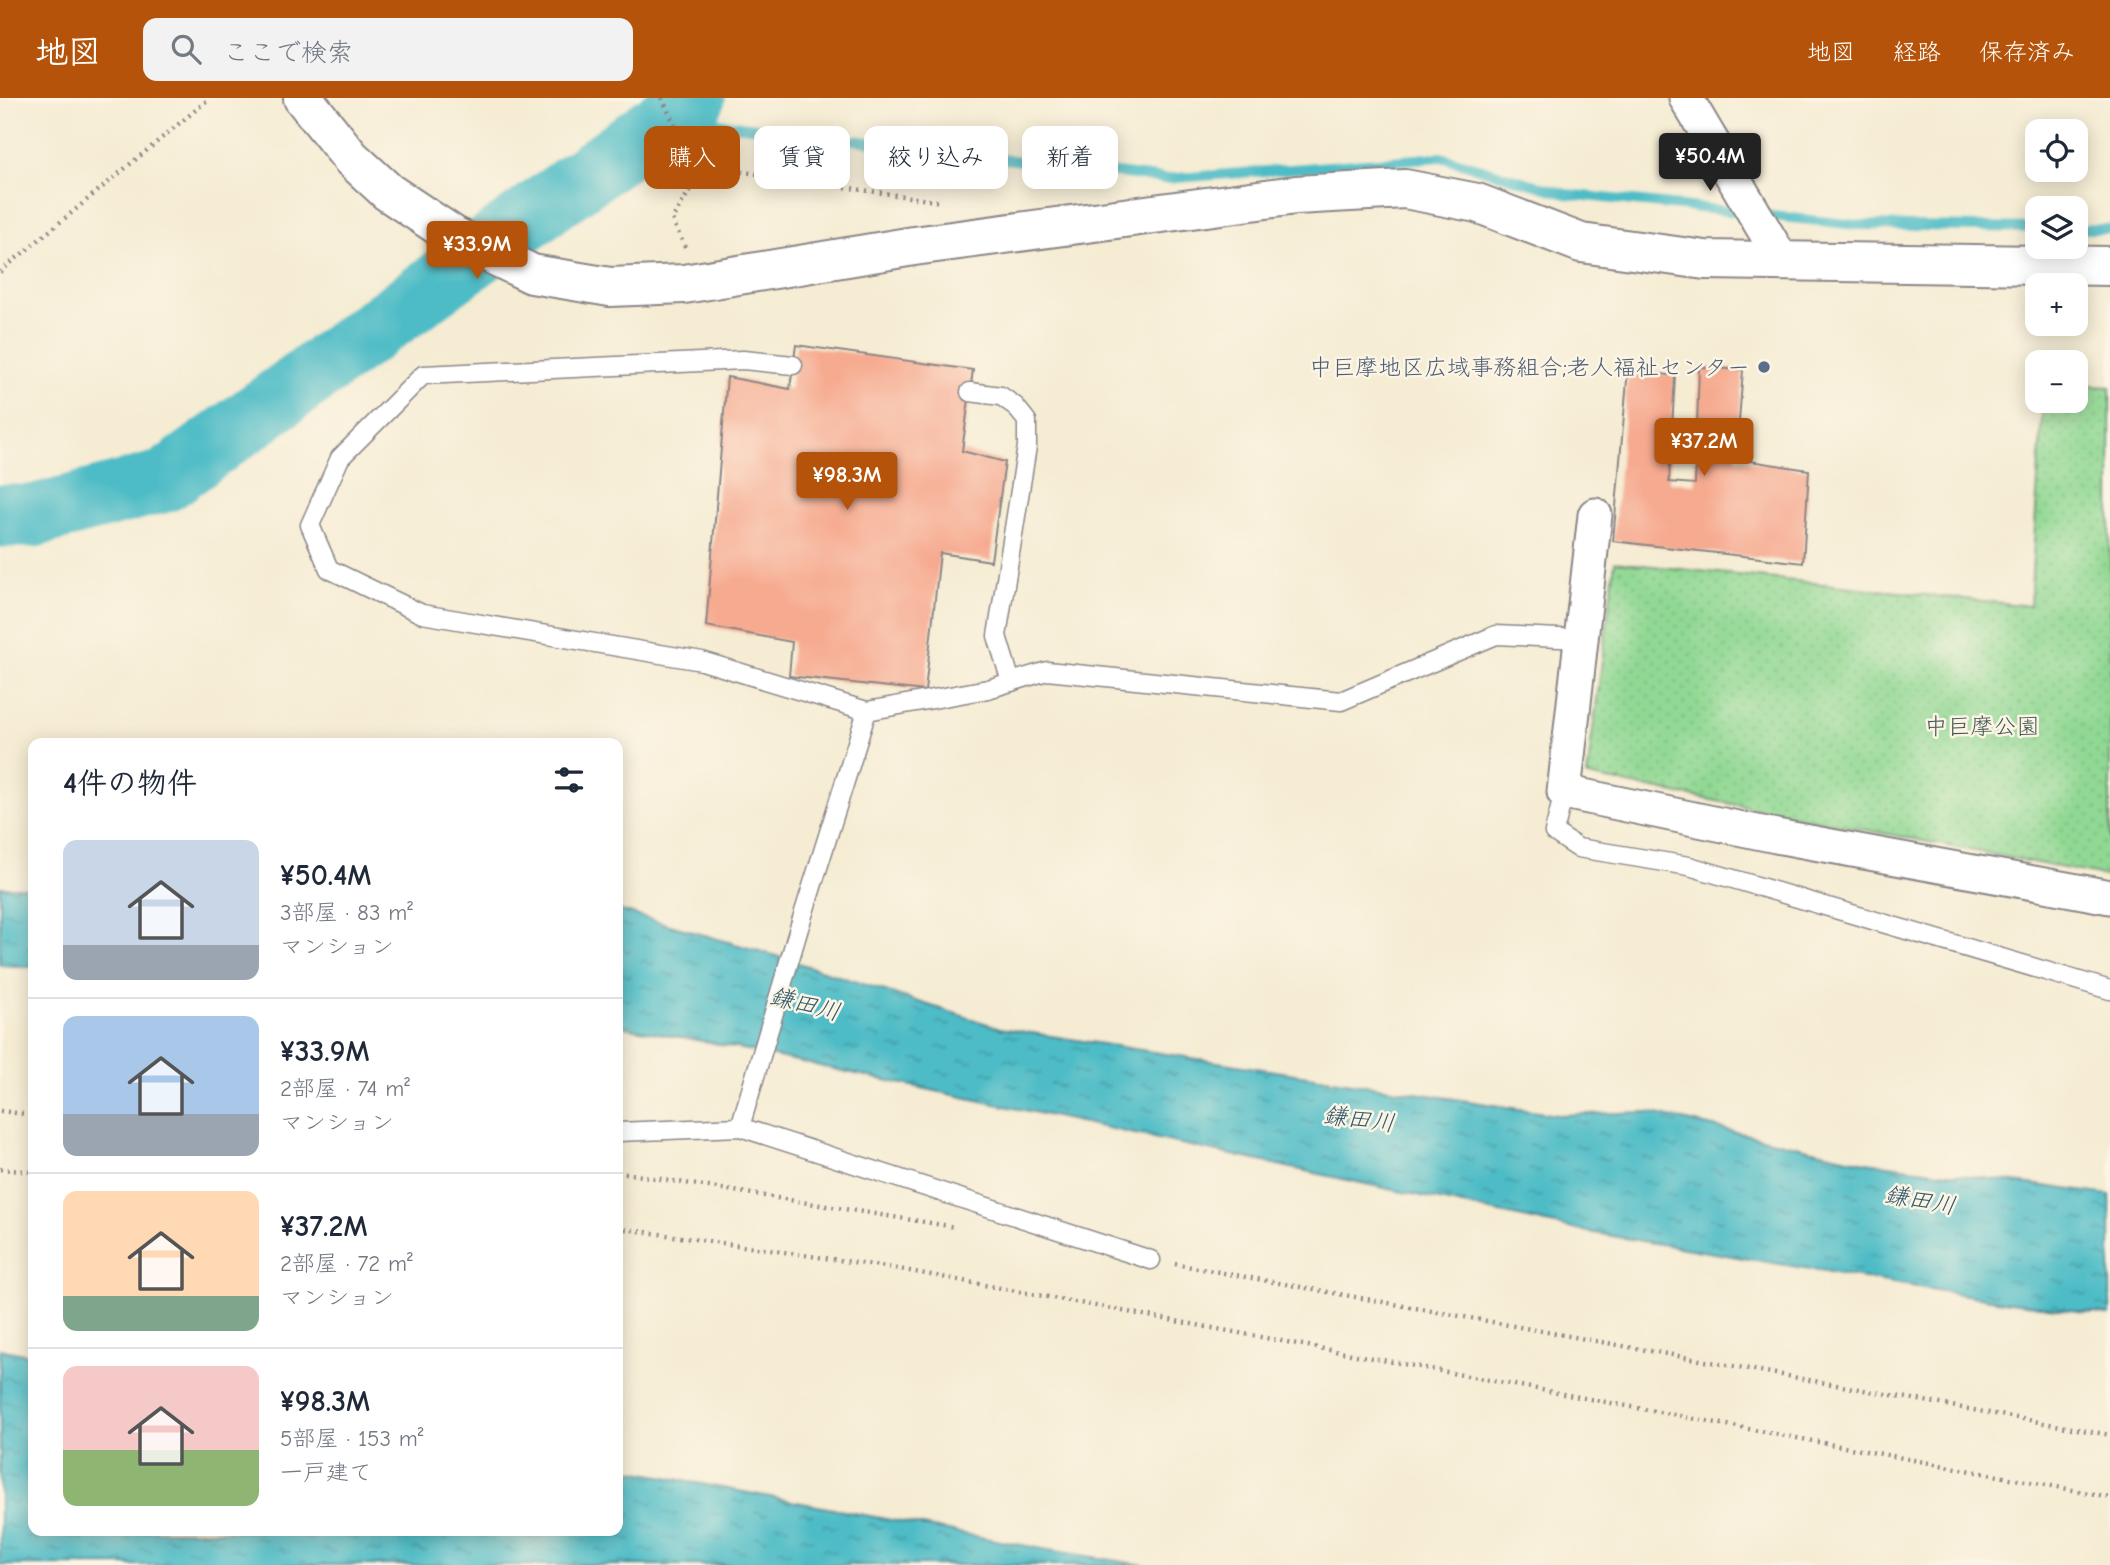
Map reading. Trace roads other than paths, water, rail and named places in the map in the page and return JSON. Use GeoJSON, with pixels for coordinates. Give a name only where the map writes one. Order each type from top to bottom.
{"type":"FeatureCollection","features":[{"type":"Feature","properties":{"kind":"street"},"geometry":{"type":"LineString","coordinates":[[303,98],[351,158],[388,192],[459,239],[532,274],[610,287],[684,284],[914,246],[1296,195],[1405,189],[1477,203],[1581,243],[1705,260],[2110,266]]}},
{"type":"Feature","properties":{"kind":"street"},"geometry":{"type":"LineString","coordinates":[[1686,98],[1782,260]]}},
{"type":"Feature","properties":{"kind":"street"},"geometry":{"type":"LineString","coordinates":[[1595,515],[1564,792],[1776,836],[2110,897]]}},
{"type":"Feature","properties":{"kind":"lane"},"geometry":{"type":"LineString","coordinates":[[793,365],[743,360],[423,375],[340,458],[310,525],[329,569],[422,614],[702,661],[867,711],[988,690],[1047,671],[1341,701],[1496,635],[1581,639]]}},
{"type":"Feature","properties":{"kind":"lane"},"geometry":{"type":"LineString","coordinates":[[970,392],[1001,396],[1015,406],[1027,421],[1027,446],[997,636],[1011,682]]}},
{"type":"Feature","properties":{"kind":"lane"},"geometry":{"type":"LineString","coordinates":[[740,1126],[867,711]]}},
{"type":"Feature","properties":{"kind":"lane"},"geometry":{"type":"LineString","coordinates":[[1564,792],[1554,832],[1578,848],[1689,866],[2110,990]]}},
{"type":"Feature","properties":{"kind":"lane"},"geometry":{"type":"LineString","coordinates":[[623,1132],[740,1126],[1151,1259]]}},
{"type":"Feature","properties":{"kind":"water"},"geometry":{"type":"Polygon","coordinates":[[[0,887],[28,887],[28,967],[0,965],[0,887]]]}},
{"type":"Feature","properties":{"kind":"water","name":"鎌田川"},"geometry":{"type":"Polygon","coordinates":[[[623,911],[773,955],[1000,1028],[1557,1115],[1648,1112],[1866,1162],[2110,1195],[2110,1315],[2002,1301],[1588,1232],[718,1044],[623,1027],[623,911]]]}},
{"type":"Feature","properties":{"kind":"water"},"geometry":{"type":"Polygon","coordinates":[[[0,1349],[28,1355],[28,1536],[623,1536],[623,1469],[1048,1550],[1144,1565],[0,1565],[0,1349]]]}},
{"type":"Feature","properties":{"kind":"waterway"},"geometry":{"type":"LineString","coordinates":[[0,516],[33,516],[165,481],[694,98]]}},
{"type":"Feature","properties":{"kind":"waterway"},"geometry":{"type":"LineString","coordinates":[[669,117],[1165,179],[1441,157],[1566,194],[1747,213]]}},
{"type":"Feature","properties":{"kind":"waterway"},"geometry":{"type":"LineString","coordinates":[[1763,215],[1857,225],[2025,228]]}},
{"type":"Feature","properties":{"kind":"waterway"},"geometry":{"type":"LineString","coordinates":[[2088,229],[2110,229]]}},
{"type":"Feature","properties":{"kind":"place","name":"中巨摩地区広域事務組合;老人福祉センター"},"geometry":{"type":"Point","coordinates":[1764,367]}},
{"type":"Feature","properties":{"kind":"park label","name":"中巨摩公園"},"geometry":{"type":"Point","coordinates":[1982,726]}}]}
